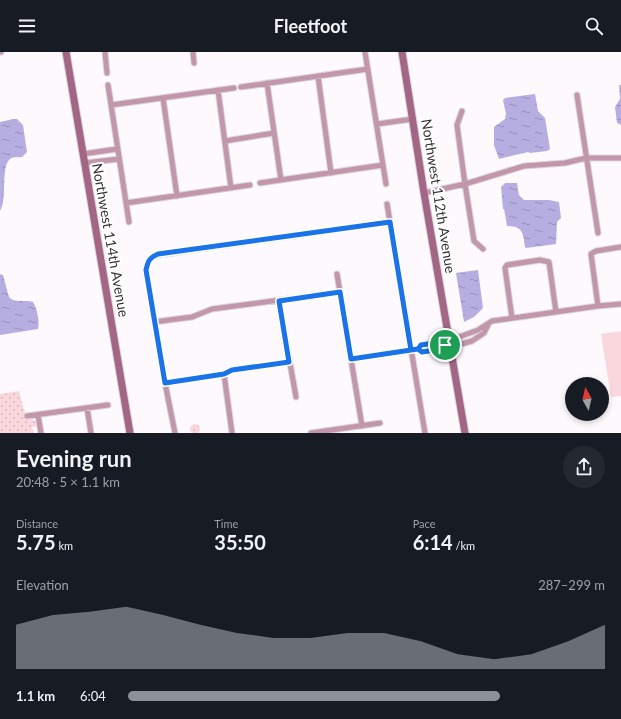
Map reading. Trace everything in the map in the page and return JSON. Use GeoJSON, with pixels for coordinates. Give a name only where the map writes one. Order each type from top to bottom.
{"type":"FeatureCollection","features":[{"type":"Feature","properties":{"kind":"street","name":"Northwest 114th Avenue"},"geometry":{"type":"LineString","coordinates":[[66,52],[130,433]]}},
{"type":"Feature","properties":{"kind":"street"},"geometry":{"type":"LineString","coordinates":[[107,73],[105,52],[112,52]]}},
{"type":"Feature","properties":{"kind":"street"},"geometry":{"type":"LineString","coordinates":[[193,52],[194,63]]}},
{"type":"Feature","properties":{"kind":"street"},"geometry":{"type":"LineString","coordinates":[[365,52],[386,184]]}},
{"type":"Feature","properties":{"kind":"street","name":"Northwest 112th Avenue"},"geometry":{"type":"LineString","coordinates":[[402,52],[424,193],[465,433]]}},
{"type":"Feature","properties":{"kind":"street"},"geometry":{"type":"LineString","coordinates":[[241,87],[368,69]]}},
{"type":"Feature","properties":{"kind":"street"},"geometry":{"type":"LineString","coordinates":[[318,76],[331,172]]}},
{"type":"Feature","properties":{"kind":"street"},"geometry":{"type":"LineString","coordinates":[[267,83],[281,180]]}},
{"type":"Feature","properties":{"kind":"street"},"geometry":{"type":"LineString","coordinates":[[108,85],[129,222]]}},
{"type":"Feature","properties":{"kind":"street"},"geometry":{"type":"LineString","coordinates":[[111,105],[234,88]]}},
{"type":"Feature","properties":{"kind":"street"},"geometry":{"type":"LineString","coordinates":[[218,90],[232,188]]}},
{"type":"Feature","properties":{"kind":"street"},"geometry":{"type":"LineString","coordinates":[[577,94],[598,233]]}},
{"type":"Feature","properties":{"kind":"street"},"geometry":{"type":"LineString","coordinates":[[163,98],[177,196]]}},
{"type":"Feature","properties":{"kind":"street"},"geometry":{"type":"LineString","coordinates":[[462,111],[457,125],[465,184],[474,241],[483,249]]}},
{"type":"Feature","properties":{"kind":"street"},"geometry":{"type":"LineString","coordinates":[[377,124],[413,119]]}},
{"type":"Feature","properties":{"kind":"street"},"geometry":{"type":"LineString","coordinates":[[225,141],[274,133]]}},
{"type":"Feature","properties":{"kind":"street"},"geometry":{"type":"LineString","coordinates":[[83,154],[117,149]]}},
{"type":"Feature","properties":{"kind":"street"},"geometry":{"type":"LineString","coordinates":[[424,193],[465,184],[524,166],[565,163],[586,158],[621,158]]}},
{"type":"Feature","properties":{"kind":"street"},"geometry":{"type":"LineString","coordinates":[[84,164],[119,159]]}},
{"type":"Feature","properties":{"kind":"street"},"geometry":{"type":"LineString","coordinates":[[260,183],[383,165]]}},
{"type":"Feature","properties":{"kind":"street"},"geometry":{"type":"LineString","coordinates":[[126,204],[250,185]]}},
{"type":"Feature","properties":{"kind":"street"},"geometry":{"type":"LineString","coordinates":[[387,204],[425,433]]}},
{"type":"Feature","properties":{"kind":"street"},"geometry":{"type":"LineString","coordinates":[[175,433],[154,322],[146,270],[148,261],[152,257],[158,254],[390,222]]}},
{"type":"Feature","properties":{"kind":"street"},"geometry":{"type":"LineString","coordinates":[[598,306],[591,254],[596,251],[621,247]]}},
{"type":"Feature","properties":{"kind":"street"},"geometry":{"type":"LineString","coordinates":[[512,318],[505,268],[507,265],[540,260],[549,262],[556,312]]}},
{"type":"Feature","properties":{"kind":"street"},"geometry":{"type":"LineString","coordinates":[[337,274],[362,426]]}},
{"type":"Feature","properties":{"kind":"street"},"geometry":{"type":"LineString","coordinates":[[154,322],[192,317],[212,310],[340,292]]}},
{"type":"Feature","properties":{"kind":"street"},"geometry":{"type":"LineString","coordinates":[[279,301],[296,397]]}},
{"type":"Feature","properties":{"kind":"street"},"geometry":{"type":"LineString","coordinates":[[351,359],[418,349],[422,352],[441,349],[458,337],[470,334],[488,325],[492,321],[621,304]]}},
{"type":"Feature","properties":{"kind":"street"},"geometry":{"type":"LineString","coordinates":[[165,383],[224,374],[232,370],[289,362]]}},
{"type":"Feature","properties":{"kind":"street"},"geometry":{"type":"LineString","coordinates":[[224,374],[232,433]]}},
{"type":"Feature","properties":{"kind":"street"},"geometry":{"type":"LineString","coordinates":[[27,416],[108,405]]}},
{"type":"Feature","properties":{"kind":"street"},"geometry":{"type":"LineString","coordinates":[[87,408],[91,433]]}},
{"type":"Feature","properties":{"kind":"street"},"geometry":{"type":"LineString","coordinates":[[38,415],[41,433]]}},
{"type":"Feature","properties":{"kind":"street"},"geometry":{"type":"LineString","coordinates":[[310,433],[380,423]]}},
{"type":"Feature","properties":{"kind":"shaded area"},"geometry":{"type":"Polygon","coordinates":[[[621,331],[621,396],[611,397],[601,334],[621,331]]]}},
{"type":"Feature","properties":{"kind":"shaded area"},"geometry":{"type":"Polygon","coordinates":[[[19,391],[26,417],[33,419],[37,426],[32,427],[34,433],[0,433],[0,394],[19,391]]]}},
{"type":"Feature","properties":{"kind":"shaded area"},"geometry":{"type":"Polygon","coordinates":[[[195,424],[200,429],[197,433],[193,433],[190,429],[195,424]]]}},
{"type":"Feature","properties":{"kind":"water"},"geometry":{"type":"Polygon","coordinates":[[[619,85],[621,85],[621,125],[617,123],[615,107],[620,99],[619,85]]]}},
{"type":"Feature","properties":{"kind":"water"},"geometry":{"type":"Polygon","coordinates":[[[535,94],[538,111],[545,118],[550,149],[547,151],[528,152],[499,159],[494,145],[494,127],[505,119],[506,114],[503,100],[505,98],[535,94]]]}},
{"type":"Feature","properties":{"kind":"water"},"geometry":{"type":"Polygon","coordinates":[[[17,119],[23,125],[27,152],[22,157],[14,157],[10,159],[7,163],[5,169],[4,199],[0,211],[0,122],[17,119]]]}},
{"type":"Feature","properties":{"kind":"water"},"geometry":{"type":"Polygon","coordinates":[[[505,183],[517,183],[519,195],[524,200],[549,200],[559,202],[561,218],[557,222],[556,244],[526,248],[521,231],[516,227],[507,226],[503,209],[501,187],[505,183]]]}},
{"type":"Feature","properties":{"kind":"water"},"geometry":{"type":"Polygon","coordinates":[[[478,270],[483,308],[474,317],[464,322],[456,273],[478,270]]]}},
{"type":"Feature","properties":{"kind":"water"},"geometry":{"type":"Polygon","coordinates":[[[0,274],[3,275],[9,297],[11,299],[33,302],[38,315],[38,329],[0,335],[0,274]]]}},
{"type":"Feature","properties":{"kind":"route"},"geometry":{"type":"LineString","coordinates":[[445,345],[440,342],[421,345],[418,349],[411,350],[390,222],[158,254],[148,261],[146,270],[165,383],[224,374],[232,370],[289,362],[279,301],[340,292],[351,359],[418,349],[422,352],[441,349],[445,345]]}}]}
